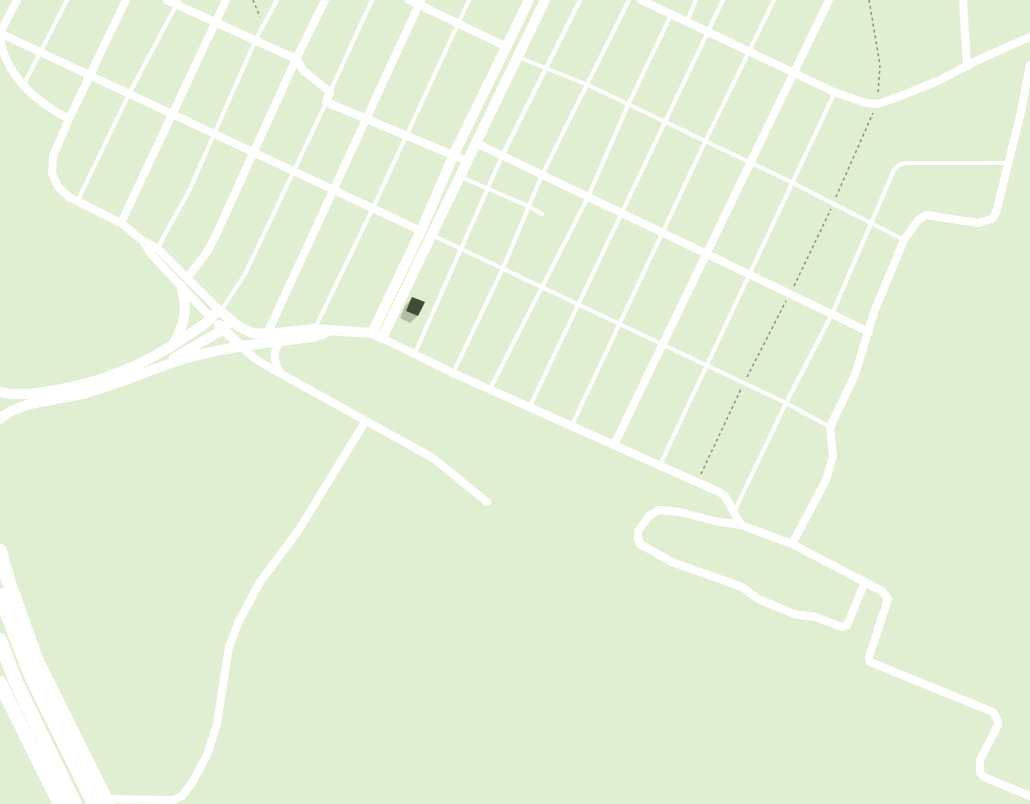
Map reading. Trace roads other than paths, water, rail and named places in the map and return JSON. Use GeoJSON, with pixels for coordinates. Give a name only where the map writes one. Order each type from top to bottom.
{"type":"FeatureCollection","features":[{"type":"Feature","properties":{"kind":"highway"},"geometry":{"type":"LineString","coordinates":[[0,551],[36,659],[103,802]]}},
{"type":"Feature","properties":{"kind":"highway"},"geometry":{"type":"LineString","coordinates":[[0,595],[30,676],[103,802]]}},
{"type":"Feature","properties":{"kind":"highway"},"geometry":{"type":"LineString","coordinates":[[0,640],[16,682],[75,804]]}},
{"type":"Feature","properties":{"kind":"highway"},"geometry":{"type":"LineString","coordinates":[[0,683],[60,804]]}},
{"type":"Feature","properties":{"kind":"street"},"geometry":{"type":"LineString","coordinates":[[17,0],[0,33],[0,42],[5,56],[23,86],[42,104],[69,119]]}},
{"type":"Feature","properties":{"kind":"street"},"geometry":{"type":"LineString","coordinates":[[126,0],[53,156],[52,173],[58,188],[121,223],[143,241],[157,248],[185,282]]}},
{"type":"Feature","properties":{"kind":"street"},"geometry":{"type":"LineString","coordinates":[[167,0],[178,2],[296,58],[304,71],[330,92],[326,102],[467,161]]}},
{"type":"Feature","properties":{"kind":"street"},"geometry":{"type":"LineString","coordinates":[[121,223],[226,0]]}},
{"type":"Feature","properties":{"kind":"street"},"geometry":{"type":"LineString","coordinates":[[173,346],[185,318],[185,282],[211,245],[296,58],[325,0]]}},
{"type":"Feature","properties":{"kind":"street"},"geometry":{"type":"LineString","coordinates":[[409,0],[420,2],[507,47]]}},
{"type":"Feature","properties":{"kind":"street"},"geometry":{"type":"LineString","coordinates":[[426,233],[454,154],[530,0]]}},
{"type":"Feature","properties":{"kind":"street"},"geometry":{"type":"LineString","coordinates":[[377,336],[426,233],[460,176],[545,0]]}},
{"type":"Feature","properties":{"kind":"street"},"geometry":{"type":"LineString","coordinates":[[641,0],[834,92],[861,102],[877,104],[917,90],[1030,37]]}},
{"type":"Feature","properties":{"kind":"street"},"geometry":{"type":"LineString","coordinates":[[614,445],[829,0]]}},
{"type":"Feature","properties":{"kind":"street"},"geometry":{"type":"LineString","coordinates":[[963,0],[967,66]]}},
{"type":"Feature","properties":{"kind":"street"},"geometry":{"type":"LineString","coordinates":[[267,334],[420,2]]}},
{"type":"Feature","properties":{"kind":"street"},"geometry":{"type":"LineString","coordinates":[[0,33],[426,233]]}},
{"type":"Feature","properties":{"kind":"street"},"geometry":{"type":"LineString","coordinates":[[792,544],[826,480],[832,456],[831,428],[855,375],[878,302],[904,240],[918,220],[926,215],[978,223],[992,219],[999,206],[1030,65]]}},
{"type":"Feature","properties":{"kind":"street"},"geometry":{"type":"LineString","coordinates":[[476,143],[869,332]]}},
{"type":"Feature","properties":{"kind":"street"},"geometry":{"type":"LineString","coordinates":[[143,241],[151,254],[217,313],[241,346],[254,358],[432,458],[487,502]]}},
{"type":"Feature","properties":{"kind":"street"},"geometry":{"type":"LineString","coordinates":[[0,392],[38,393],[85,384],[122,373],[173,346],[217,313]]}},
{"type":"Feature","properties":{"kind":"street"},"geometry":{"type":"LineString","coordinates":[[161,366],[227,325],[267,334],[314,329],[377,336],[453,373],[723,494],[741,525]]}},
{"type":"Feature","properties":{"kind":"street"},"geometry":{"type":"LineString","coordinates":[[0,419],[20,407],[96,390],[161,366],[206,353],[313,337],[328,332]]}},
{"type":"Feature","properties":{"kind":"street"},"geometry":{"type":"LineString","coordinates":[[280,372],[275,356],[276,347],[281,341]]}},
{"type":"Feature","properties":{"kind":"street"},"geometry":{"type":"LineString","coordinates":[[103,802],[172,800],[182,796],[192,783],[213,741],[234,632],[260,582],[298,531],[365,422]]}},
{"type":"Feature","properties":{"kind":"street"},"geometry":{"type":"LineString","coordinates":[[865,582],[847,625],[838,626],[815,617],[794,614],[758,599],[742,587],[672,562],[640,544],[638,531],[649,516],[659,510],[680,512],[741,525],[792,544],[865,582],[882,591],[888,599],[869,657],[870,662],[993,712],[998,725],[980,760],[980,773],[984,777],[1030,796]]}},
{"type":"Feature","properties":{"kind":"lane"},"geometry":{"type":"LineString","coordinates":[[23,86],[68,0]]}},
{"type":"Feature","properties":{"kind":"lane"},"geometry":{"type":"LineString","coordinates":[[157,248],[189,191],[256,39],[277,0]]}},
{"type":"Feature","properties":{"kind":"lane"},"geometry":{"type":"LineString","coordinates":[[330,92],[372,0]]}},
{"type":"Feature","properties":{"kind":"lane"},"geometry":{"type":"LineString","coordinates":[[314,329],[373,208],[469,0]]}},
{"type":"Feature","properties":{"kind":"lane"},"geometry":{"type":"LineString","coordinates":[[414,354],[502,156],[580,0]]}},
{"type":"Feature","properties":{"kind":"lane"},"geometry":{"type":"LineString","coordinates":[[453,373],[503,268],[542,175],[629,0]]}},
{"type":"Feature","properties":{"kind":"lane"},"geometry":{"type":"LineString","coordinates":[[687,22],[696,0]]}},
{"type":"Feature","properties":{"kind":"lane"},"geometry":{"type":"LineString","coordinates":[[530,407],[723,0]]}},
{"type":"Feature","properties":{"kind":"lane"},"geometry":{"type":"LineString","coordinates":[[572,426],[774,0]]}},
{"type":"Feature","properties":{"kind":"lane"},"geometry":{"type":"LineString","coordinates":[[78,201],[129,94],[178,2]]}},
{"type":"Feature","properties":{"kind":"lane"},"geometry":{"type":"LineString","coordinates":[[490,389],[588,197],[628,105],[672,15]]}},
{"type":"Feature","properties":{"kind":"lane"},"geometry":{"type":"LineString","coordinates":[[517,57],[588,85],[791,182],[904,240]]}},
{"type":"Feature","properties":{"kind":"lane"},"geometry":{"type":"LineString","coordinates":[[660,465],[834,92]]}},
{"type":"Feature","properties":{"kind":"lane"},"geometry":{"type":"LineString","coordinates":[[217,313],[245,274],[326,102]]}},
{"type":"Feature","properties":{"kind":"lane"},"geometry":{"type":"LineString","coordinates":[[734,513],[786,403],[832,314],[894,170],[906,163],[1009,163]]}},
{"type":"Feature","properties":{"kind":"lane"},"geometry":{"type":"LineString","coordinates":[[460,176],[542,214]]}},
{"type":"Feature","properties":{"kind":"lane"},"geometry":{"type":"LineString","coordinates":[[426,233],[786,403],[831,428]]}}]}
